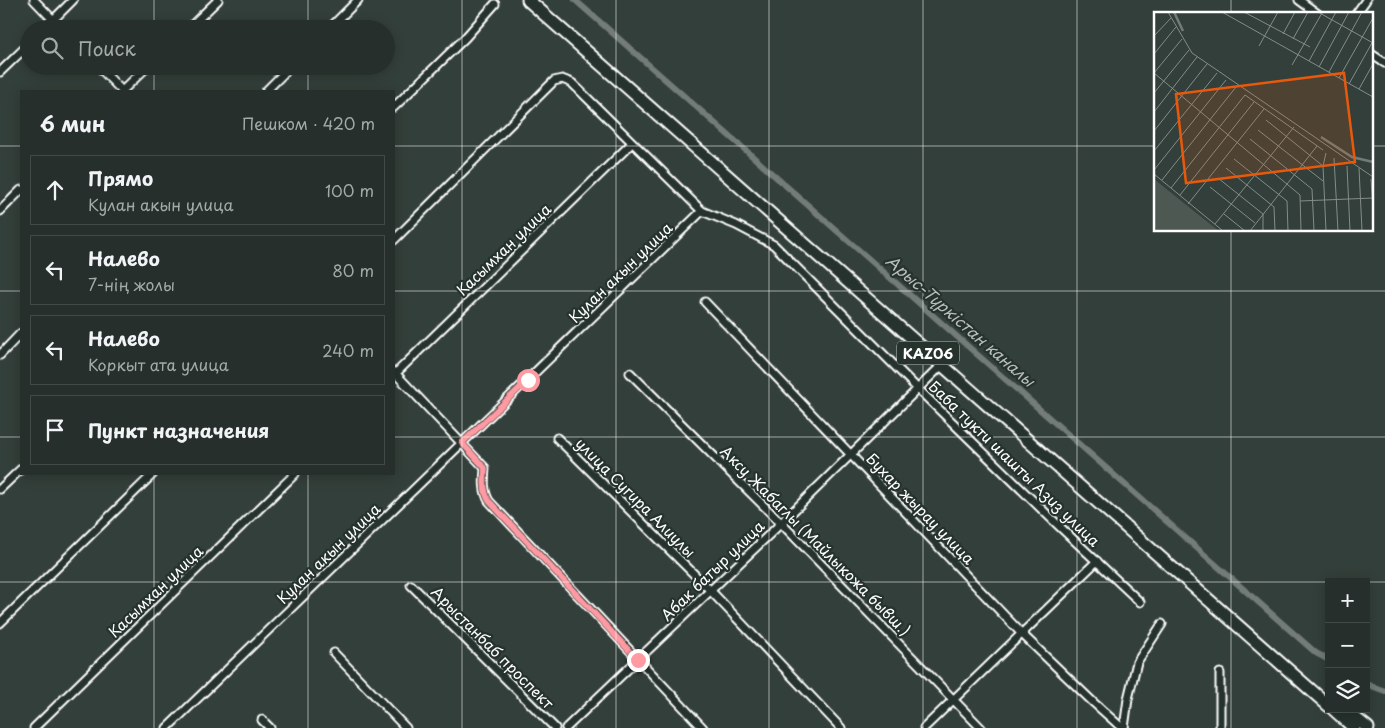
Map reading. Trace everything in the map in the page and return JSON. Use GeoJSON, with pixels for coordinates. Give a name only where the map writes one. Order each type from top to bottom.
{"type":"FeatureCollection","features":[{"type":"Feature","properties":{"kind":"highway","name":"KАZ06"},"geometry":{"type":"LineString","coordinates":[[528,0],[1325,702]]}},
{"type":"Feature","properties":{"kind":"highway","name":"KАZ06"},"geometry":{"type":"LineString","coordinates":[[539,0],[1325,692]]}},
{"type":"Feature","properties":{"kind":"highway"},"geometry":{"type":"LineString","coordinates":[[1337,713],[1354,728]]}},
{"type":"Feature","properties":{"kind":"highway"},"geometry":{"type":"LineString","coordinates":[[1349,713],[1368,728]]}},
{"type":"Feature","properties":{"kind":"street"},"geometry":{"type":"LineString","coordinates":[[34,0],[53,20],[73,0]]}},
{"type":"Feature","properties":{"kind":"street"},"geometry":{"type":"LineString","coordinates":[[197,20],[218,0]]}},
{"type":"Feature","properties":{"kind":"street"},"geometry":{"type":"LineString","coordinates":[[338,20],[358,0]]}},
{"type":"Feature","properties":{"kind":"street"},"geometry":{"type":"LineString","coordinates":[[1299,0],[1315,12]]}},
{"type":"Feature","properties":{"kind":"street"},"geometry":{"type":"LineString","coordinates":[[1357,12],[1366,0]]}},
{"type":"Feature","properties":{"kind":"street"},"geometry":{"type":"LineString","coordinates":[[395,106],[465,38],[495,4]]}},
{"type":"Feature","properties":{"kind":"street"},"geometry":{"type":"LineString","coordinates":[[0,72],[20,53]]}},
{"type":"Feature","properties":{"kind":"street"},"geometry":{"type":"LineString","coordinates":[[1372,55],[1385,63]]}},
{"type":"Feature","properties":{"kind":"street"},"geometry":{"type":"LineString","coordinates":[[107,75],[121,90]]}},
{"type":"Feature","properties":{"kind":"street"},"geometry":{"type":"LineString","coordinates":[[123,90],[139,75]]}},
{"type":"Feature","properties":{"kind":"street"},"geometry":{"type":"LineString","coordinates":[[267,90],[282,75]]}},
{"type":"Feature","properties":{"kind":"street","name":"Баба тукти шашты Азиз улица"},"geometry":{"type":"LineString","coordinates":[[395,239],[554,81],[562,79],[572,83],[702,211],[736,225],[774,245],[917,388],[1140,602]]}},
{"type":"Feature","properties":{"kind":"street","name":"Касымхан улица"},"geometry":{"type":"LineString","coordinates":[[395,372],[632,143]]}},
{"type":"Feature","properties":{"kind":"street"},"geometry":{"type":"LineString","coordinates":[[0,211],[20,191]]}},
{"type":"Feature","properties":{"kind":"street","name":"Кулан акын улица"},"geometry":{"type":"LineString","coordinates":[[167,728],[702,211]]}},
{"type":"Feature","properties":{"kind":"street","name":"Бухар жырау улица"},"geometry":{"type":"LineString","coordinates":[[705,302],[1022,634],[1123,728]]}},
{"type":"Feature","properties":{"kind":"street"},"geometry":{"type":"LineString","coordinates":[[0,355],[20,334]]}},
{"type":"Feature","properties":{"kind":"street","name":"Абак батыр улица"},"geometry":{"type":"LineString","coordinates":[[566,728],[781,523],[942,364]]}},
{"type":"Feature","properties":{"kind":"street","name":"Аксу Жабаглы (Майлыкожа бывш.)"},"geometry":{"type":"LineString","coordinates":[[630,373],[781,523],[982,728]]}},
{"type":"Feature","properties":{"kind":"street"},"geometry":{"type":"LineString","coordinates":[[395,374],[485,468],[484,484],[489,501],[703,728]]}},
{"type":"Feature","properties":{"kind":"street","name":"улица Сугира Алиулы"},"geometry":{"type":"LineString","coordinates":[[558,438],[710,590],[841,728]]}},
{"type":"Feature","properties":{"kind":"street"},"geometry":{"type":"LineString","coordinates":[[0,489],[20,470]]}},
{"type":"Feature","properties":{"kind":"street"},"geometry":{"type":"LineString","coordinates":[[0,623],[152,475]]}},
{"type":"Feature","properties":{"kind":"street","name":"Касымхан улица"},"geometry":{"type":"LineString","coordinates":[[34,728],[294,475]]}},
{"type":"Feature","properties":{"kind":"street"},"geometry":{"type":"LineString","coordinates":[[924,728],[1097,561]]}},
{"type":"Feature","properties":{"kind":"street","name":"Арыстанбаб проспект"},"geometry":{"type":"LineString","coordinates":[[411,585],[555,728]]}},
{"type":"Feature","properties":{"kind":"street"},"geometry":{"type":"LineString","coordinates":[[1123,728],[1137,662],[1162,624]]}},
{"type":"Feature","properties":{"kind":"street"},"geometry":{"type":"LineString","coordinates":[[334,653],[406,728]]}},
{"type":"Feature","properties":{"kind":"street"},"geometry":{"type":"LineString","coordinates":[[1220,673],[1220,728]]}},
{"type":"Feature","properties":{"kind":"street"},"geometry":{"type":"LineString","coordinates":[[262,720],[270,728]]}},
{"type":"Feature","properties":{"kind":"waterway","name":"Арыс-Түркістан каналы"},"geometry":{"type":"LineString","coordinates":[[575,0],[1316,653],[1325,658]]}},
{"type":"Feature","properties":{"kind":"waterway","name":"Арыс-Түркістан каналы"},"geometry":{"type":"LineString","coordinates":[[1370,685],[1385,691]]}},
{"type":"Feature","properties":{"kind":"route"},"geometry":{"type":"LineString","coordinates":[[528,380],[462,443],[485,468],[484,484],[489,501],[638,660]]}}]}
